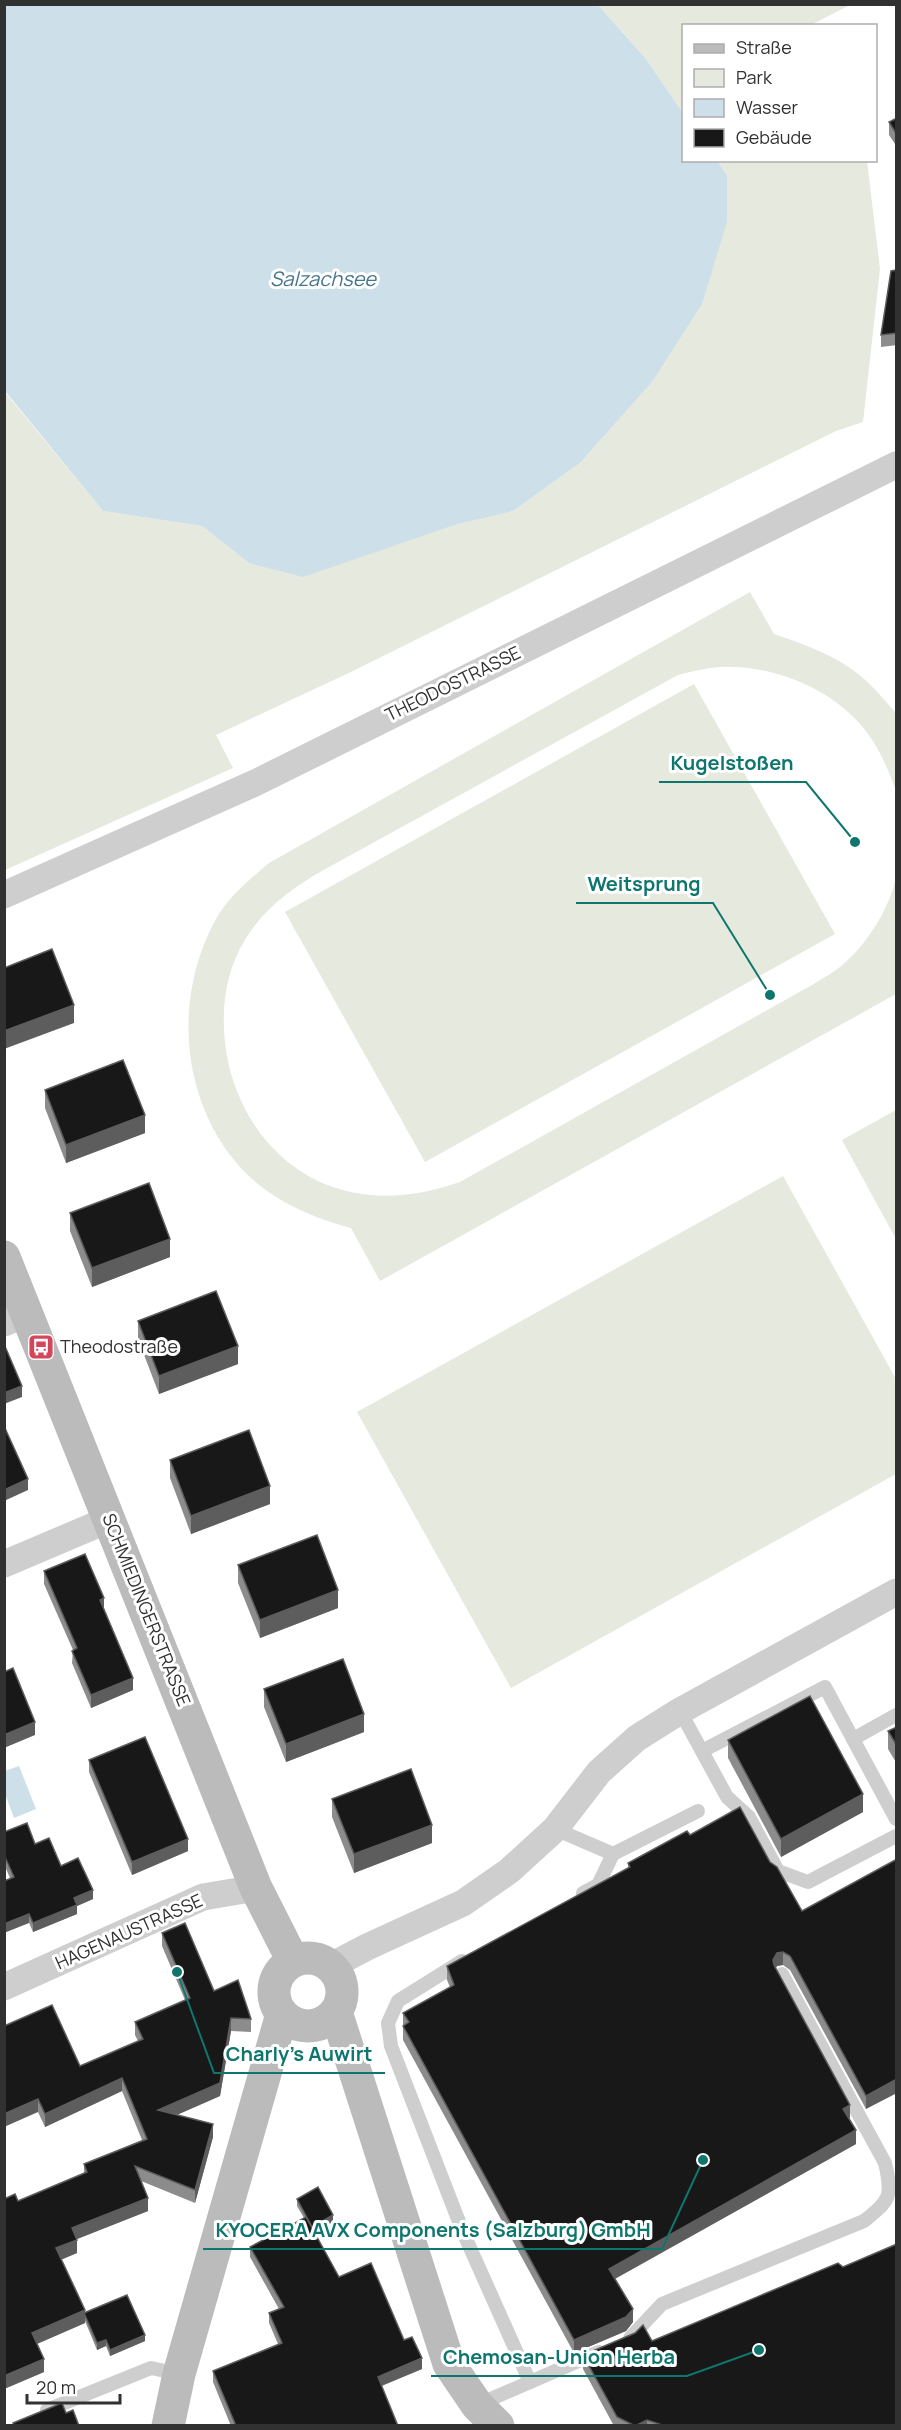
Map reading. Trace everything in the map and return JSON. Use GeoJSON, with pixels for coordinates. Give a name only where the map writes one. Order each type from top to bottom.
{"type":"FeatureCollection","features":[{"type":"Feature","properties":{"kind":"street","name":"THEODOSTRASSE"},"geometry":{"type":"LineString","coordinates":[[4,895],[257,782],[897,465]]}},
{"type":"Feature","properties":{"kind":"street","name":"SCHMIEDINGERSTRASSE"},"geometry":{"type":"LineString","coordinates":[[4,1257],[16,1318],[110,1519],[256,1888],[294,1961]]}},
{"type":"Feature","properties":{"kind":"street"},"geometry":{"type":"LineString","coordinates":[[4,1564],[110,1519]]}},
{"type":"Feature","properties":{"kind":"street"},"geometry":{"type":"LineString","coordinates":[[331,1966],[367,1947],[463,1904],[509,1872],[555,1829],[599,1772],[637,1738],[680,1711],[897,1592]]}},
{"type":"Feature","properties":{"kind":"street","name":"HAGENAUSTRASSE"},"geometry":{"type":"LineString","coordinates":[[4,1987],[203,1897],[256,1888]]}},
{"type":"Feature","properties":{"kind":"street"},"geometry":{"type":"LineString","coordinates":[[313,1958],[331,1966],[338,1974],[343,1993],[336,2012],[329,2019],[310,2026],[300,2025],[282,2014],[277,2006],[275,1985],[279,1975],[294,1961],[313,1958]]}},
{"type":"Feature","properties":{"kind":"street"},"geometry":{"type":"LineString","coordinates":[[336,2012],[449,2364],[487,2415]]}},
{"type":"Feature","properties":{"kind":"street"},"geometry":{"type":"LineString","coordinates":[[168,2426],[179,2374],[282,2014]]}},
{"type":"Feature","properties":{"kind":"lane"},"geometry":{"type":"LineString","coordinates":[[702,1751],[825,1687],[897,1819]]}},
{"type":"Feature","properties":{"kind":"lane"},"geometry":{"type":"LineString","coordinates":[[680,1711],[727,1797],[749,1817],[778,1871],[808,1882],[897,1836]]}},
{"type":"Feature","properties":{"kind":"lane"},"geometry":{"type":"LineString","coordinates":[[853,1739],[897,1715]]}},
{"type":"Feature","properties":{"kind":"lane"},"geometry":{"type":"LineString","coordinates":[[567,1903],[598,1885],[613,1854],[698,1811]]}},
{"type":"Feature","properties":{"kind":"lane"},"geometry":{"type":"LineString","coordinates":[[555,1829],[613,1854]]}},
{"type":"Feature","properties":{"kind":"lane"},"geometry":{"type":"LineString","coordinates":[[473,1955],[398,2001],[388,2023],[391,2046],[463,2232],[530,2382]]}},
{"type":"Feature","properties":{"kind":"lane"},"geometry":{"type":"LineString","coordinates":[[487,2415],[530,2382],[631,2338],[662,2304],[864,2221],[885,2205],[891,2186],[885,2163],[782,1974]]}},
{"type":"Feature","properties":{"kind":"lane"},"geometry":{"type":"LineString","coordinates":[[38,2414],[151,2368],[179,2374]]}},
{"type":"Feature","properties":{"kind":"green space"},"geometry":{"type":"Polygon","coordinates":[[[598,5],[850,5],[813,24],[682,24],[682,112],[646,59],[598,5]]]}},
{"type":"Feature","properties":{"kind":"green space"},"geometry":{"type":"Polygon","coordinates":[[[718,162],[867,162],[880,269],[863,422],[836,431],[351,672],[216,735],[233,768],[5,870],[4,391],[103,511],[202,526],[249,563],[513,511],[580,463],[652,382],[727,175],[718,162]]]}},
{"type":"Feature","properties":{"kind":"green space"},"geometry":{"type":"Polygon","coordinates":[[[750,592],[774,634],[803,644],[841,662],[869,683],[896,713],[896,791],[880,753],[861,725],[846,710],[812,687],[772,673],[732,667],[718,667],[678,675],[320,872],[289,892],[270,908],[253,927],[239,950],[226,989],[224,1029],[230,1072],[253,1124],[270,1146],[291,1164],[314,1179],[341,1190],[393,1196],[438,1189],[460,1182],[833,972],[849,959],[875,927],[888,903],[896,878],[896,994],[380,1281],[351,1228],[291,1205],[251,1178],[220,1140],[205,1111],[195,1079],[189,1047],[189,1014],[193,981],[202,949],[216,919],[233,896],[269,863],[750,592]]]}},
{"type":"Feature","properties":{"kind":"green space"},"geometry":{"type":"Polygon","coordinates":[[[694,684],[835,934],[425,1162],[285,912],[694,684]]]}},
{"type":"Feature","properties":{"kind":"green space"},"geometry":{"type":"Polygon","coordinates":[[[896,1110],[896,1239],[842,1140],[896,1110]]]}},
{"type":"Feature","properties":{"kind":"green space"},"geometry":{"type":"Polygon","coordinates":[[[783,1176],[896,1379],[896,1474],[511,1688],[357,1412],[783,1176]]]}},
{"type":"Feature","properties":{"kind":"water","name":"Salzachsee"},"geometry":{"type":"Polygon","coordinates":[[[4,5],[598,5],[646,59],[682,112],[682,162],[718,162],[727,175],[727,222],[702,304],[652,382],[580,463],[513,511],[457,524],[303,577],[249,563],[202,526],[103,511],[5,391],[4,5]]]}},
{"type":"Feature","properties":{"kind":"water"},"geometry":{"type":"Polygon","coordinates":[[[19,1766],[36,1809],[14,1818],[5,1794],[5,1771],[19,1766]]]}},
{"type":"Feature","properties":{"kind":"building"},"geometry":{"type":"Polygon","coordinates":[[[897,118],[897,135],[889,122],[897,118]]]}},
{"type":"Feature","properties":{"kind":"building"},"geometry":{"type":"Polygon","coordinates":[[[897,270],[897,333],[881,335],[891,271],[897,270]]]}},
{"type":"Feature","properties":{"kind":"building"},"geometry":{"type":"Polygon","coordinates":[[[52,949],[74,1005],[4,1031],[4,968],[52,949]]]}},
{"type":"Feature","properties":{"kind":"building"},"geometry":{"type":"Polygon","coordinates":[[[123,1060],[145,1115],[66,1145],[45,1090],[123,1060]]]}},
{"type":"Feature","properties":{"kind":"building"},"geometry":{"type":"Polygon","coordinates":[[[149,1183],[170,1239],[92,1268],[70,1213],[149,1183]]]}},
{"type":"Feature","properties":{"kind":"building"},"geometry":{"type":"Polygon","coordinates":[[[216,1291],[238,1346],[159,1376],[138,1321],[216,1291]]]}},
{"type":"Feature","properties":{"kind":"building"},"geometry":{"type":"Polygon","coordinates":[[[4,1344],[22,1386],[4,1393],[4,1344]]]}},
{"type":"Feature","properties":{"kind":"building"},"geometry":{"type":"Polygon","coordinates":[[[4,1426],[28,1479],[4,1490],[4,1426]]]}},
{"type":"Feature","properties":{"kind":"building"},"geometry":{"type":"Polygon","coordinates":[[[249,1430],[270,1486],[191,1516],[170,1460],[249,1430]]]}},
{"type":"Feature","properties":{"kind":"building"},"geometry":{"type":"Polygon","coordinates":[[[317,1535],[338,1590],[260,1620],[238,1565],[317,1535]]]}},
{"type":"Feature","properties":{"kind":"building"},"geometry":{"type":"Polygon","coordinates":[[[85,1554],[104,1598],[100,1600],[133,1678],[91,1695],[72,1651],[77,1648],[44,1571],[85,1554]]]}},
{"type":"Feature","properties":{"kind":"building"},"geometry":{"type":"Polygon","coordinates":[[[343,1659],[364,1714],[286,1744],[264,1689],[343,1659]]]}},
{"type":"Feature","properties":{"kind":"building"},"geometry":{"type":"Polygon","coordinates":[[[13,1668],[35,1722],[4,1735],[4,1672],[13,1668]]]}},
{"type":"Feature","properties":{"kind":"building"},"geometry":{"type":"Polygon","coordinates":[[[810,1696],[863,1794],[781,1839],[728,1740],[810,1696]]]}},
{"type":"Feature","properties":{"kind":"building"},"geometry":{"type":"Polygon","coordinates":[[[897,1727],[897,1746],[888,1731],[897,1727]]]}},
{"type":"Feature","properties":{"kind":"building"},"geometry":{"type":"Polygon","coordinates":[[[145,1737],[188,1839],[132,1862],[89,1760],[145,1737]]]}},
{"type":"Feature","properties":{"kind":"building"},"geometry":{"type":"Polygon","coordinates":[[[411,1769],[432,1825],[354,1854],[332,1799],[411,1769]]]}},
{"type":"Feature","properties":{"kind":"building"},"geometry":{"type":"Polygon","coordinates":[[[740,1807],[770,1862],[777,1867],[802,1911],[897,1859],[897,2079],[866,2096],[790,1956],[783,1952],[777,1953],[773,1960],[774,1965],[850,2105],[843,2109],[856,2130],[609,2269],[633,2309],[626,2317],[574,2340],[403,2026],[409,2022],[403,2013],[454,1985],[447,1966],[630,1867],[628,1863],[687,1831],[690,1835],[740,1807]]]}},
{"type":"Feature","properties":{"kind":"building"},"geometry":{"type":"Polygon","coordinates":[[[27,1823],[35,1844],[49,1838],[61,1866],[78,1858],[93,1890],[74,1898],[77,1905],[33,1923],[29,1914],[4,1924],[4,1881],[14,1877],[4,1855],[4,1832],[27,1823]]]}},
{"type":"Feature","properties":{"kind":"building"},"geometry":{"type":"Polygon","coordinates":[[[185,1923],[214,1991],[238,1980],[251,2019],[231,2018],[220,2083],[158,2110],[213,2124],[195,2190],[135,2166],[148,2198],[72,2228],[77,2240],[56,2248],[85,2310],[32,2333],[44,2359],[4,2376],[4,2199],[15,2194],[18,2201],[87,2172],[84,2164],[147,2139],[122,2078],[45,2114],[38,2099],[4,2114],[4,2026],[52,2005],[80,2066],[143,2039],[135,2022],[190,1998],[162,1933],[185,1923]]]}},
{"type":"Feature","properties":{"kind":"building"},"geometry":{"type":"Polygon","coordinates":[[[318,2187],[333,2215],[312,2227],[297,2199],[318,2187]]]}},
{"type":"Feature","properties":{"kind":"building"},"geometry":{"type":"Polygon","coordinates":[[[306,2217],[339,2277],[371,2263],[404,2340],[412,2337],[422,2358],[378,2377],[398,2426],[236,2426],[213,2371],[282,2343],[269,2313],[284,2307],[250,2247],[306,2217]]]}},
{"type":"Feature","properties":{"kind":"building"},"geometry":{"type":"Polygon","coordinates":[[[897,2244],[897,2426],[665,2426],[647,2420],[635,2426],[617,2417],[583,2355],[635,2333],[643,2325],[652,2341],[838,2263],[843,2267],[897,2244]]]}},
{"type":"Feature","properties":{"kind":"building"},"geometry":{"type":"Polygon","coordinates":[[[127,2295],[145,2335],[110,2350],[106,2340],[97,2343],[84,2313],[127,2295]]]}},
{"type":"Feature","properties":{"kind":"building"},"geometry":{"type":"Polygon","coordinates":[[[62,2403],[66,2413],[73,2410],[79,2426],[14,2426],[13,2423],[62,2403]]]}},
{"type":"Feature","properties":{"kind":"place","name":"Kugelstoßen"},"geometry":{"type":"Point","coordinates":[855,842]}},
{"type":"Feature","properties":{"kind":"place","name":"Weitsprung"},"geometry":{"type":"Point","coordinates":[770,995]}},
{"type":"Feature","properties":{"kind":"place","name":"Theodostraße"},"geometry":{"type":"Point","coordinates":[41,1347]}},
{"type":"Feature","properties":{"kind":"place","name":"Charly's Auwirt"},"geometry":{"type":"Point","coordinates":[177,1972]}},
{"type":"Feature","properties":{"kind":"place","name":"KYOCERA AVX Components (Salzburg) GmbH"},"geometry":{"type":"Point","coordinates":[703,2160]}},
{"type":"Feature","properties":{"kind":"place","name":"Chemosan-Union Herba"},"geometry":{"type":"Point","coordinates":[759,2350]}}]}
